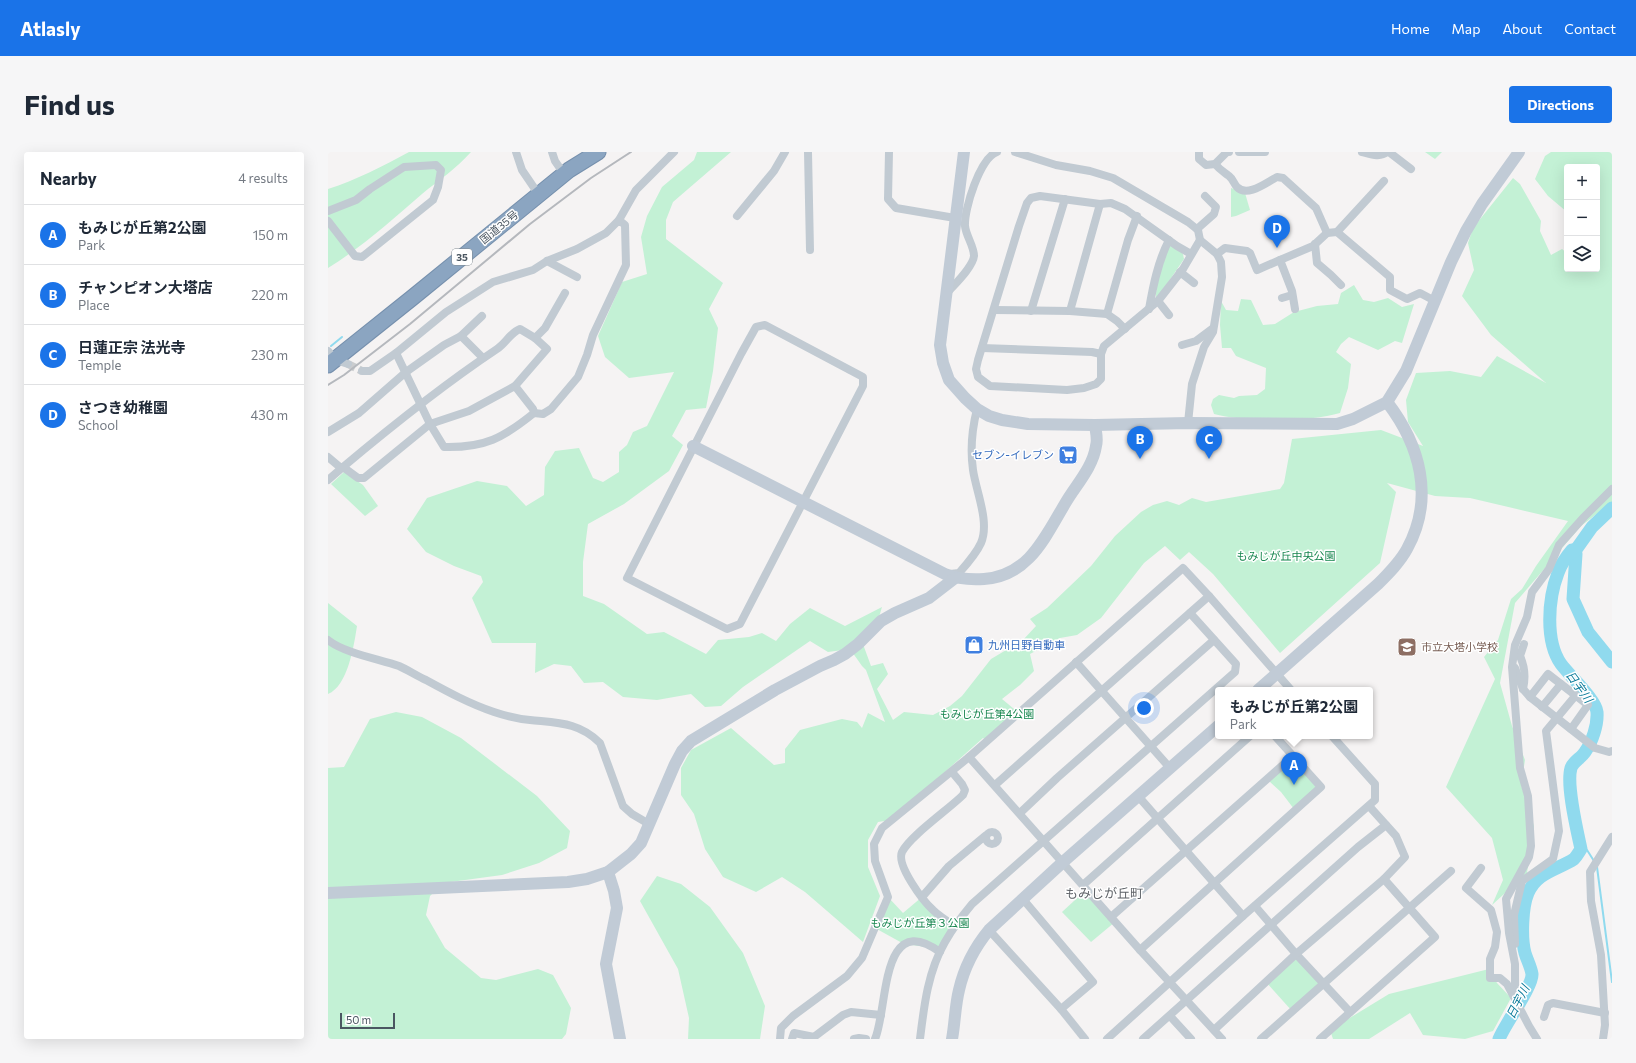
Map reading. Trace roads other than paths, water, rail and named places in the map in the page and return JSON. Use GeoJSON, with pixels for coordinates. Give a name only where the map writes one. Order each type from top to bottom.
{"type":"FeatureCollection","features":[{"type":"Feature","properties":{"kind":"highway","name":"国道35号"},"geometry":{"type":"LineString","coordinates":[[335,360],[564,174],[598,152]]}},
{"type":"Feature","properties":{"kind":"street"},"geometry":{"type":"LineString","coordinates":[[515,152],[522,170],[539,195]]}},
{"type":"Feature","properties":{"kind":"street"},"geometry":{"type":"LineString","coordinates":[[552,152],[555,161],[564,174]]}},
{"type":"Feature","properties":{"kind":"street"},"geometry":{"type":"LineString","coordinates":[[362,371],[370,371],[396,353],[446,312],[493,282],[533,270],[547,261],[606,233],[619,220],[636,190],[674,152]]}},
{"type":"Feature","properties":{"kind":"street"},"geometry":{"type":"LineString","coordinates":[[737,216],[774,171],[785,152]]}},
{"type":"Feature","properties":{"kind":"street"},"geometry":{"type":"LineString","coordinates":[[808,152],[810,250]]}},
{"type":"Feature","properties":{"kind":"street"},"geometry":{"type":"LineString","coordinates":[[889,152],[888,199],[896,208],[955,218]]}},
{"type":"Feature","properties":{"kind":"street"},"geometry":{"type":"LineString","coordinates":[[964,152],[940,345],[942,363],[949,380],[977,409],[989,416],[1002,420],[1028,424],[1095,425],[1188,423],[1337,424],[1353,419],[1386,402],[1406,371],[1466,231],[1482,204],[1519,152]]}},
{"type":"Feature","properties":{"kind":"street"},"geometry":{"type":"LineString","coordinates":[[945,296],[972,263],[974,255],[965,226],[967,214],[976,181],[985,163],[994,153],[997,152]]}},
{"type":"Feature","properties":{"kind":"street"},"geometry":{"type":"LineString","coordinates":[[1015,152],[1056,165],[1090,171],[1113,178],[1188,222],[1198,230],[1200,240],[1217,254],[1221,262],[1222,277],[1214,327],[1213,332],[1204,348],[1192,384],[1188,423]]}},
{"type":"Feature","properties":{"kind":"street"},"geometry":{"type":"LineString","coordinates":[[1199,152],[1199,159],[1206,165],[1216,164],[1227,152],[1229,152]]}},
{"type":"Feature","properties":{"kind":"street"},"geometry":{"type":"LineString","coordinates":[[1239,152],[1265,152]]}},
{"type":"Feature","properties":{"kind":"street"},"geometry":{"type":"LineString","coordinates":[[1362,152],[1377,155],[1388,152],[1411,169]]}},
{"type":"Feature","properties":{"kind":"street"},"geometry":{"type":"LineString","coordinates":[[1216,164],[1221,171],[1230,177],[1237,188],[1242,190],[1247,191],[1278,177],[1283,178],[1316,208],[1327,233]]}},
{"type":"Feature","properties":{"kind":"street"},"geometry":{"type":"LineString","coordinates":[[328,211],[356,200],[404,167],[436,165],[441,170],[438,187],[432,200],[362,258],[355,256],[328,221]]}},
{"type":"Feature","properties":{"kind":"street"},"geometry":{"type":"LineString","coordinates":[[1217,254],[1225,248],[1247,251],[1250,253],[1257,270],[1280,260],[1315,244],[1327,233],[1337,232],[1384,181]]}},
{"type":"Feature","properties":{"kind":"street"},"geometry":{"type":"LineString","coordinates":[[1191,254],[1169,240],[1137,216],[1111,203],[1100,204],[1040,196],[1031,198],[1027,203],[982,348],[976,369],[978,377],[990,386],[1067,390],[1084,388],[1096,384],[1101,379],[1101,354],[1104,346],[1158,301],[1180,272],[1200,240]]}},
{"type":"Feature","properties":{"kind":"street"},"geometry":{"type":"LineString","coordinates":[[1197,229],[1214,214],[1216,207],[1205,196]]}},
{"type":"Feature","properties":{"kind":"street"},"geometry":{"type":"LineString","coordinates":[[1031,311],[1065,199]]}},
{"type":"Feature","properties":{"kind":"street"},"geometry":{"type":"LineString","coordinates":[[1070,311],[1100,204]]}},
{"type":"Feature","properties":{"kind":"street"},"geometry":{"type":"LineString","coordinates":[[1107,314],[1128,240],[1137,216]]}},
{"type":"Feature","properties":{"kind":"street"},"geometry":{"type":"LineString","coordinates":[[396,353],[430,424],[444,447],[466,447],[486,444],[500,437],[534,413],[543,414],[551,409],[578,377],[593,335],[626,265],[627,256],[624,239],[625,225],[619,220]]}},
{"type":"Feature","properties":{"kind":"street"},"geometry":{"type":"LineString","coordinates":[[1337,232],[1390,277],[1390,290],[1407,299],[1420,293],[1435,301]]}},
{"type":"Feature","properties":{"kind":"street"},"geometry":{"type":"LineString","coordinates":[[1149,309],[1153,286],[1169,240]]}},
{"type":"Feature","properties":{"kind":"street"},"geometry":{"type":"LineString","coordinates":[[1315,244],[1317,263],[1341,285]]}},
{"type":"Feature","properties":{"kind":"street"},"geometry":{"type":"LineString","coordinates":[[1280,260],[1292,295],[1295,309]]}},
{"type":"Feature","properties":{"kind":"street"},"geometry":{"type":"LineString","coordinates":[[547,261],[577,277]]}},
{"type":"Feature","properties":{"kind":"street"},"geometry":{"type":"LineString","coordinates":[[1180,272],[1194,283]]}},
{"type":"Feature","properties":{"kind":"street"},"geometry":{"type":"LineString","coordinates":[[535,338],[545,328],[565,293]]}},
{"type":"Feature","properties":{"kind":"street"},"geometry":{"type":"LineString","coordinates":[[1282,298],[1292,295]]}},
{"type":"Feature","properties":{"kind":"street"},"geometry":{"type":"LineString","coordinates":[[1158,301],[1170,316]]}},
{"type":"Feature","properties":{"kind":"street"},"geometry":{"type":"LineString","coordinates":[[994,310],[1070,311],[1107,314],[1125,329]]}},
{"type":"Feature","properties":{"kind":"street"},"geometry":{"type":"LineString","coordinates":[[328,432],[359,412],[406,372],[444,345],[461,336],[482,316]]}},
{"type":"Feature","properties":{"kind":"street"},"geometry":{"type":"LineString","coordinates":[[765,325],[864,377],[863,386],[803,502],[740,624],[727,629],[719,626],[627,578],[693,446],[756,327],[765,325]]}},
{"type":"Feature","properties":{"kind":"street"},"geometry":{"type":"LineString","coordinates":[[1182,345],[1196,342],[1214,327]]}},
{"type":"Feature","properties":{"kind":"street"},"geometry":{"type":"LineString","coordinates":[[328,456],[342,468],[358,478],[364,478],[430,424],[469,411],[515,386],[547,349],[535,338],[520,329],[514,331],[500,347],[421,403],[342,468],[328,480]]}},
{"type":"Feature","properties":{"kind":"street"},"geometry":{"type":"LineString","coordinates":[[461,336],[483,358]]}},
{"type":"Feature","properties":{"kind":"street"},"geometry":{"type":"LineString","coordinates":[[982,348],[1092,352],[1101,354]]}},
{"type":"Feature","properties":{"kind":"street"},"geometry":{"type":"LineString","coordinates":[[515,386],[533,409],[534,413]]}},
{"type":"Feature","properties":{"kind":"street"},"geometry":{"type":"LineString","coordinates":[[1261,687],[1389,572],[1407,550],[1416,531],[1421,508],[1422,477],[1415,452],[1403,425],[1386,402]]}},
{"type":"Feature","properties":{"kind":"street"},"geometry":{"type":"LineString","coordinates":[[328,893],[568,882],[587,879],[608,872],[623,861],[641,843],[675,764],[682,751],[691,741],[775,690],[845,654],[858,644],[881,621],[929,598],[950,576],[959,573],[981,543],[983,533],[981,499],[973,471],[971,452],[973,425],[977,409]]}},
{"type":"Feature","properties":{"kind":"street"},"geometry":{"type":"LineString","coordinates":[[693,446],[950,576],[969,580],[998,578],[1019,567],[1030,558],[1042,542],[1092,462],[1097,446],[1095,425]]}},
{"type":"Feature","properties":{"kind":"street"},"geometry":{"type":"LineString","coordinates":[[1515,964],[1509,933],[1506,899],[1529,856],[1531,846],[1528,796],[1520,768],[1514,692],[1513,661],[1515,645],[1527,617],[1532,592],[1549,569],[1559,545],[1612,489]]}},
{"type":"Feature","properties":{"kind":"street"},"geometry":{"type":"LineString","coordinates":[[780,1039],[781,1028],[793,1016],[847,976],[862,958],[888,897],[875,861],[874,844],[882,828],[952,772],[1183,568],[1289,687]]}},
{"type":"Feature","properties":{"kind":"street"},"geometry":{"type":"LineString","coordinates":[[995,785],[1100,690],[1209,596]]}},
{"type":"Feature","properties":{"kind":"street"},"geometry":{"type":"LineString","coordinates":[[1190,613],[1236,664],[1235,672],[1218,687]]}},
{"type":"Feature","properties":{"kind":"street"},"geometry":{"type":"LineString","coordinates":[[328,640],[344,649],[400,667],[451,694],[493,712],[528,720],[564,723],[580,728],[593,736],[600,743],[623,806],[632,814],[649,824]]}},
{"type":"Feature","properties":{"kind":"street"},"geometry":{"type":"LineString","coordinates":[[1020,813],[1057,778],[1126,719],[1214,640]]}},
{"type":"Feature","properties":{"kind":"street"},"geometry":{"type":"LineString","coordinates":[[1523,689],[1525,671],[1520,656],[1524,644]]}},
{"type":"Feature","properties":{"kind":"street"},"geometry":{"type":"LineString","coordinates":[[1513,661],[1523,689],[1530,697],[1595,748],[1609,752],[1612,751]]}},
{"type":"Feature","properties":{"kind":"street"},"geometry":{"type":"LineString","coordinates":[[1076,662],[1170,768]]}},
{"type":"Feature","properties":{"kind":"street"},"geometry":{"type":"LineString","coordinates":[[1530,697],[1548,674],[1576,695],[1588,705],[1571,729]]}},
{"type":"Feature","properties":{"kind":"street"},"geometry":{"type":"LineString","coordinates":[[1542,707],[1561,684]]}},
{"type":"Feature","properties":{"kind":"street"},"geometry":{"type":"LineString","coordinates":[[920,1039],[929,981],[940,952],[955,926],[972,904],[1215,690]]}},
{"type":"Feature","properties":{"kind":"street"},"geometry":{"type":"LineString","coordinates":[[1515,999],[1514,915],[1522,881],[1552,859],[1559,831],[1546,730],[1576,695]]}},
{"type":"Feature","properties":{"kind":"street"},"geometry":{"type":"LineString","coordinates":[[952,1039],[959,990],[965,971],[979,942],[989,930],[1062,862],[1215,729]]}},
{"type":"Feature","properties":{"kind":"street"},"geometry":{"type":"LineString","coordinates":[[1083,885],[1247,739]]}},
{"type":"Feature","properties":{"kind":"street"},"geometry":{"type":"LineString","coordinates":[[1140,950],[1321,786],[1278,739]]}},
{"type":"Feature","properties":{"kind":"street"},"geometry":{"type":"LineString","coordinates":[[1107,1039],[1243,916],[1375,800],[1375,784],[1335,739]]}},
{"type":"Feature","properties":{"kind":"street"},"geometry":{"type":"LineString","coordinates":[[1111,917],[1294,756]]}},
{"type":"Feature","properties":{"kind":"street"},"geometry":{"type":"LineString","coordinates":[[969,757],[1140,950],[1222,1039]]}},
{"type":"Feature","properties":{"kind":"street"},"geometry":{"type":"LineString","coordinates":[[952,772],[965,790],[963,795],[923,829],[905,847],[901,854],[902,862],[916,891],[938,914],[955,926]]}},
{"type":"Feature","properties":{"kind":"street"},"geometry":{"type":"LineString","coordinates":[[1138,796],[1243,916]]}},
{"type":"Feature","properties":{"kind":"street"},"geometry":{"type":"LineString","coordinates":[[1214,1030],[1296,954],[1384,879],[1405,857],[1396,836],[1369,806]]}},
{"type":"Feature","properties":{"kind":"street"},"geometry":{"type":"LineString","coordinates":[[1143,1039],[1358,847],[1386,825]]}},
{"type":"Feature","properties":{"kind":"street"},"geometry":{"type":"LineString","coordinates":[[922,897],[949,866],[985,836]]}},
{"type":"Feature","properties":{"kind":"street"},"geometry":{"type":"LineString","coordinates":[[1603,1039],[1608,993],[1591,901],[1590,872],[1612,837]]}},
{"type":"Feature","properties":{"kind":"street"},"geometry":{"type":"LineString","coordinates":[[1481,868],[1466,888],[1491,910],[1497,932],[1495,947],[1490,959],[1490,978],[1500,978],[1508,984],[1537,1039]]}},
{"type":"Feature","properties":{"kind":"street"},"geometry":{"type":"LineString","coordinates":[[1261,1039],[1451,870]]}},
{"type":"Feature","properties":{"kind":"street"},"geometry":{"type":"LineString","coordinates":[[608,872],[614,891],[617,908],[606,964],[620,1039]]}},
{"type":"Feature","properties":{"kind":"street"},"geometry":{"type":"LineString","coordinates":[[1320,1039],[1435,937],[1384,879]]}},
{"type":"Feature","properties":{"kind":"street"},"geometry":{"type":"LineString","coordinates":[[1022,898],[1093,982],[1061,1009]]}},
{"type":"Feature","properties":{"kind":"street"},"geometry":{"type":"LineString","coordinates":[[1255,906],[1296,954],[1350,1012]]}},
{"type":"Feature","properties":{"kind":"street"},"geometry":{"type":"LineString","coordinates":[[989,930],[1061,1009],[1085,1039]]}},
{"type":"Feature","properties":{"kind":"street"},"geometry":{"type":"LineString","coordinates":[[875,1039],[879,1030],[885,988],[896,952],[904,944],[911,941],[920,941],[940,952]]}},
{"type":"Feature","properties":{"kind":"street"},"geometry":{"type":"LineString","coordinates":[[1544,1017],[1548,1005],[1553,1003],[1605,1013]]}},
{"type":"Feature","properties":{"kind":"street"},"geometry":{"type":"LineString","coordinates":[[792,1039],[794,1033],[814,1038],[843,1015],[851,1012],[881,1015]]}},
{"type":"Feature","properties":{"kind":"street"},"geometry":{"type":"LineString","coordinates":[[1170,1016],[1191,1039]]}},
{"type":"Feature","properties":{"kind":"street"},"geometry":{"type":"LineString","coordinates":[[854,1039],[866,1039]]}},
{"type":"Feature","properties":{"kind":"waterway"},"geometry":{"type":"LineString","coordinates":[[331,346],[342,337]]}},
{"type":"Feature","properties":{"kind":"waterway","name":"日宇川"},"geometry":{"type":"LineString","coordinates":[[1499,1039],[1524,996],[1531,980],[1532,974],[1525,953],[1523,931],[1524,906],[1528,893],[1537,880],[1548,872],[1574,859],[1581,849],[1573,808],[1570,776],[1572,766],[1585,752],[1590,743],[1597,722],[1597,712],[1592,701],[1561,664],[1556,655],[1550,632],[1550,607],[1555,583],[1559,570],[1564,561],[1572,550],[1575,551],[1592,527],[1612,508]]}},
{"type":"Feature","properties":{"kind":"waterway","name":"日宇川"},"geometry":{"type":"LineString","coordinates":[[1575,551],[1573,599],[1588,632],[1612,662]]}},
{"type":"Feature","properties":{"kind":"waterway","name":"日宇川"},"geometry":{"type":"LineString","coordinates":[[1581,849],[1587,850],[1594,861]]}},
{"type":"Feature","properties":{"kind":"waterway","name":"日宇川"},"geometry":{"type":"LineString","coordinates":[[1597,867],[1612,982]]}},
{"type":"Feature","properties":{"kind":"tunnel"},"geometry":{"type":"LineString","coordinates":[[348,364],[362,371]]}},
{"type":"Feature","properties":{"kind":"railway"},"geometry":{"type":"LineString","coordinates":[[328,385],[344,375],[410,324],[530,224],[591,178],[631,152]]}},
{"type":"Feature","properties":{"kind":"place","name":"さつき幼稚園"},"geometry":{"type":"Point","coordinates":[1277,248]}},
{"type":"Feature","properties":{"kind":"place","name":"セブン-イレブン"},"geometry":{"type":"Point","coordinates":[1068,455]}},
{"type":"Feature","properties":{"kind":"place","name":"チャンピオン大塔店"},"geometry":{"type":"Point","coordinates":[1140,459]}},
{"type":"Feature","properties":{"kind":"place","name":"日蓮正宗 法光寺"},"geometry":{"type":"Point","coordinates":[1209,459]}},
{"type":"Feature","properties":{"kind":"place","name":"九州日野自動車"},"geometry":{"type":"Point","coordinates":[974,645]}},
{"type":"Feature","properties":{"kind":"place","name":"市立大塔小学校"},"geometry":{"type":"Point","coordinates":[1407,647]}},
{"type":"Feature","properties":{"kind":"place","name":"もみじが丘第2公園"},"geometry":{"type":"Point","coordinates":[1294,785]}},
{"type":"Feature","properties":{"kind":"district","name":"もみじが丘町"},"geometry":{"type":"Point","coordinates":[1104,893]}},
{"type":"Feature","properties":{"kind":"park label","name":"もみじが丘中央公園"},"geometry":{"type":"Point","coordinates":[1286,556]}},
{"type":"Feature","properties":{"kind":"park label","name":"もみじが丘第4公園"},"geometry":{"type":"Point","coordinates":[987,714]}},
{"type":"Feature","properties":{"kind":"park label","name":"もみじが丘第３公園"},"geometry":{"type":"Point","coordinates":[920,923]}}]}
